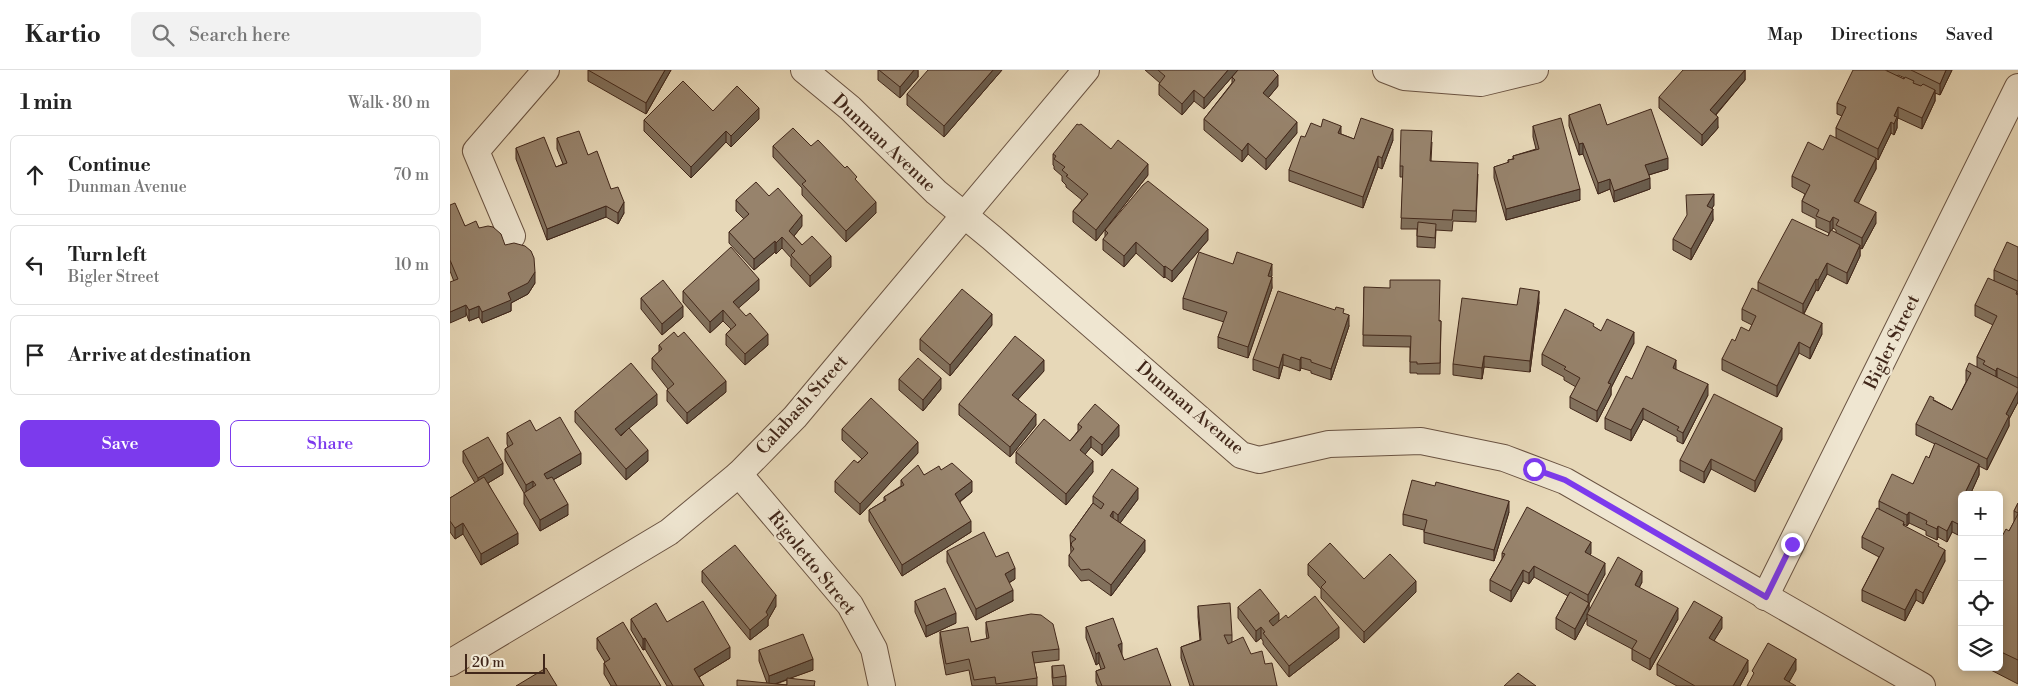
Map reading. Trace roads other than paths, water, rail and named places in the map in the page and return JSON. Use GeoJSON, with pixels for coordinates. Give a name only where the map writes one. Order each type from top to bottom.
{"type":"FeatureCollection","features":[{"type":"Feature","properties":{"kind":"street"},"geometry":{"type":"LineString","coordinates":[[512,236],[476,151],[546,70]]}},
{"type":"Feature","properties":{"kind":"street","name":"Dunman Avenue"},"geometry":{"type":"LineString","coordinates":[[804,70],[850,108],[936,192],[1241,455],[1259,460],[1329,444],[1422,441],[1504,458],[1565,480],[1922,686]]}},
{"type":"Feature","properties":{"kind":"street","name":"Calabash Street"},"geometry":{"type":"LineString","coordinates":[[450,663],[669,532],[739,474],[795,416],[1086,70]]}},
{"type":"Feature","properties":{"kind":"street"},"geometry":{"type":"LineString","coordinates":[[1386,70],[1404,77],[1481,83],[1535,70]]}},
{"type":"Feature","properties":{"kind":"street","name":"Bigler Street"},"geometry":{"type":"LineString","coordinates":[[1766,597],[2018,87]]}},
{"type":"Feature","properties":{"kind":"street","name":"Rigoletto Street"},"geometry":{"type":"LineString","coordinates":[[739,474],[850,605],[874,649],[882,686]]}}]}
